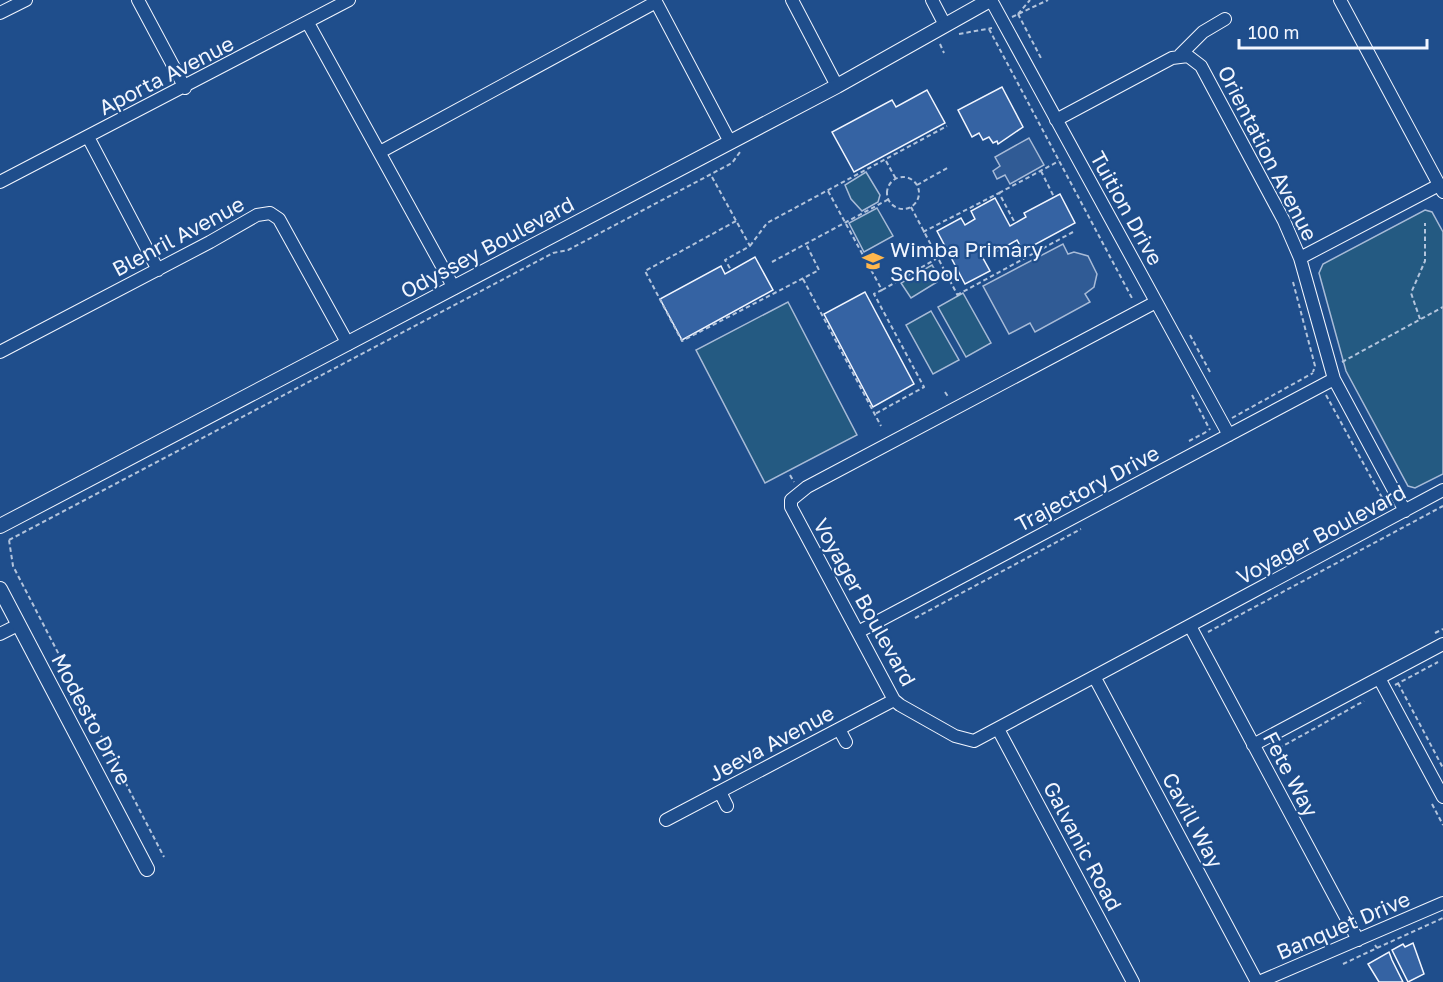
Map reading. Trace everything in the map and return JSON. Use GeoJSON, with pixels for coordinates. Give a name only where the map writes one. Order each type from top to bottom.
{"type":"FeatureCollection","features":[{"type":"Feature","properties":{"kind":"street"},"geometry":{"type":"LineString","coordinates":[[0,14],[26,0]]}},
{"type":"Feature","properties":{"kind":"street"},"geometry":{"type":"LineString","coordinates":[[138,0],[185,88]]}},
{"type":"Feature","properties":{"kind":"street","name":"Aporta Avenue"},"geometry":{"type":"LineString","coordinates":[[0,182],[185,88],[349,0]]}},
{"type":"Feature","properties":{"kind":"street"},"geometry":{"type":"LineString","coordinates":[[792,0],[837,86]]}},
{"type":"Feature","properties":{"kind":"street"},"geometry":{"type":"LineString","coordinates":[[932,0],[945,25]]}},
{"type":"Feature","properties":{"kind":"street","name":"Odyssey Boulevard"},"geometry":{"type":"LineString","coordinates":[[3,524],[837,86],[991,0]]}},
{"type":"Feature","properties":{"kind":"street","name":"Tuition Drive"},"geometry":{"type":"LineString","coordinates":[[991,0],[1228,435]]}},
{"type":"Feature","properties":{"kind":"street"},"geometry":{"type":"LineString","coordinates":[[1300,258],[1441,189],[1340,0]]}},
{"type":"Feature","properties":{"kind":"street"},"geometry":{"type":"LineString","coordinates":[[380,152],[655,1],[730,142]]}},
{"type":"Feature","properties":{"kind":"street"},"geometry":{"type":"LineString","coordinates":[[1056,120],[1180,55],[1203,32],[1225,19]]}},
{"type":"Feature","properties":{"kind":"street"},"geometry":{"type":"LineString","coordinates":[[308,23],[454,288]]}},
{"type":"Feature","properties":{"kind":"street","name":"Orientation Avenue"},"geometry":{"type":"LineString","coordinates":[[1180,55],[1188,56],[1201,66],[1284,221],[1300,258],[1334,379],[1405,511]]}},
{"type":"Feature","properties":{"kind":"street"},"geometry":{"type":"LineString","coordinates":[[88,136],[158,270]]}},
{"type":"Feature","properties":{"kind":"street","name":"Blenril Avenue"},"geometry":{"type":"LineString","coordinates":[[0,352],[158,270],[257,215],[270,213],[279,219],[348,344]]}},
{"type":"Feature","properties":{"kind":"street","name":"Voyager Boulevard"},"geometry":{"type":"LineString","coordinates":[[1156,302],[795,495],[791,500],[791,507],[894,699],[963,740],[974,741],[1443,490]]}},
{"type":"Feature","properties":{"kind":"street","name":"Trajectory Drive"},"geometry":{"type":"LineString","coordinates":[[858,632],[1334,379]]}},
{"type":"Feature","properties":{"kind":"street","name":"Modesto Drive"},"geometry":{"type":"LineString","coordinates":[[0,589],[147,869]]}},
{"type":"Feature","properties":{"kind":"street"},"geometry":{"type":"LineString","coordinates":[[0,634],[18,625]]}},
{"type":"Feature","properties":{"kind":"street","name":"Fete Way"},"geometry":{"type":"LineString","coordinates":[[1190,626],[1358,940]]}},
{"type":"Feature","properties":{"kind":"street"},"geometry":{"type":"LineString","coordinates":[[1253,745],[1443,644]]}},
{"type":"Feature","properties":{"kind":"street","name":"Cavill Way"},"geometry":{"type":"LineString","coordinates":[[1095,678],[1258,982]]}},
{"type":"Feature","properties":{"kind":"street"},"geometry":{"type":"LineString","coordinates":[[1379,678],[1443,798]]}},
{"type":"Feature","properties":{"kind":"street","name":"Jeeva Avenue"},"geometry":{"type":"LineString","coordinates":[[666,820],[894,699]]}},
{"type":"Feature","properties":{"kind":"street"},"geometry":{"type":"LineString","coordinates":[[839,729],[846,742]]}},
{"type":"Feature","properties":{"kind":"street","name":"Galvanic Road"},"geometry":{"type":"LineString","coordinates":[[998,729],[1133,982]]}},
{"type":"Feature","properties":{"kind":"street"},"geometry":{"type":"LineString","coordinates":[[720,792],[727,806]]}},
{"type":"Feature","properties":{"kind":"street","name":"Banquet Drive"},"geometry":{"type":"LineString","coordinates":[[1258,982],[1371,936],[1443,903]]}},
{"type":"Feature","properties":{"kind":"path"},"geometry":{"type":"LineString","coordinates":[[1018,14],[1030,0]]}},
{"type":"Feature","properties":{"kind":"path"},"geometry":{"type":"LineString","coordinates":[[1018,14],[1048,0]]}},
{"type":"Feature","properties":{"kind":"path"},"geometry":{"type":"LineString","coordinates":[[1018,14],[1042,60]]}},
{"type":"Feature","properties":{"kind":"path"},"geometry":{"type":"LineString","coordinates":[[957,34],[989,29],[1139,312]]}},
{"type":"Feature","properties":{"kind":"path"},"geometry":{"type":"LineString","coordinates":[[939,44],[948,39]]}},
{"type":"Feature","properties":{"kind":"path"},"geometry":{"type":"LineString","coordinates":[[731,270],[725,260],[750,246],[767,224],[947,126]]}},
{"type":"Feature","properties":{"kind":"path"},"geometry":{"type":"LineString","coordinates":[[9,540],[553,253],[568,250],[732,162],[748,147]]}},
{"type":"Feature","properties":{"kind":"path"},"geometry":{"type":"LineString","coordinates":[[885,160],[896,179]]}},
{"type":"Feature","properties":{"kind":"path"},"geometry":{"type":"LineString","coordinates":[[924,232],[1059,161]]}},
{"type":"Feature","properties":{"kind":"path"},"geometry":{"type":"LineString","coordinates":[[917,185],[949,167]]}},
{"type":"Feature","properties":{"kind":"path"},"geometry":{"type":"LineString","coordinates":[[1041,171],[1054,197]]}},
{"type":"Feature","properties":{"kind":"path"},"geometry":{"type":"LineString","coordinates":[[712,177],[750,246]]}},
{"type":"Feature","properties":{"kind":"path"},"geometry":{"type":"LineString","coordinates":[[908,178],[917,185],[919,195],[910,207],[900,209],[889,199],[888,188],[896,179],[908,178]]}},
{"type":"Feature","properties":{"kind":"path"},"geometry":{"type":"LineString","coordinates":[[828,191],[882,290]]}},
{"type":"Feature","properties":{"kind":"path"},"geometry":{"type":"LineString","coordinates":[[999,193],[1015,223]]}},
{"type":"Feature","properties":{"kind":"path"},"geometry":{"type":"LineString","coordinates":[[772,262],[889,199]]}},
{"type":"Feature","properties":{"kind":"path"},"geometry":{"type":"LineString","coordinates":[[910,207],[957,296],[1073,232]]}},
{"type":"Feature","properties":{"kind":"path"},"geometry":{"type":"LineString","coordinates":[[736,221],[645,271],[682,341],[819,270],[806,244]]}},
{"type":"Feature","properties":{"kind":"path"},"geometry":{"type":"LineString","coordinates":[[1420,319],[1412,293],[1425,261],[1425,223]]}},
{"type":"Feature","properties":{"kind":"path"},"geometry":{"type":"LineString","coordinates":[[875,414],[924,387],[874,294],[937,258]]}},
{"type":"Feature","properties":{"kind":"path"},"geometry":{"type":"LineString","coordinates":[[803,279],[881,426]]}},
{"type":"Feature","properties":{"kind":"path"},"geometry":{"type":"LineString","coordinates":[[1342,362],[1443,307]]}},
{"type":"Feature","properties":{"kind":"path"},"geometry":{"type":"LineString","coordinates":[[1208,632],[1443,506]]}},
{"type":"Feature","properties":{"kind":"path"},"geometry":{"type":"LineString","coordinates":[[3,524],[14,566],[164,856]]}},
{"type":"Feature","properties":{"kind":"path"},"geometry":{"type":"LineString","coordinates":[[1272,751],[1443,659]]}},
{"type":"Feature","properties":{"kind":"path"},"geometry":{"type":"LineString","coordinates":[[1398,684],[1443,768]]}},
{"type":"Feature","properties":{"kind":"path"},"geometry":{"type":"LineString","coordinates":[[1265,739],[1277,761]]}},
{"type":"Feature","properties":{"kind":"path"},"geometry":{"type":"LineString","coordinates":[[1343,964],[1443,918]]}},
{"type":"Feature","properties":{"kind":"path"},"geometry":{"type":"LineString","coordinates":[[1371,936],[1377,948]]}},
{"type":"Feature","properties":{"kind":"shaded area"},"geometry":{"type":"Polygon","coordinates":[[[1029,138],[1044,165],[1010,184],[1005,175],[997,179],[993,171],[1000,166],[995,157],[1029,138]]]}},
{"type":"Feature","properties":{"kind":"shaded area"},"geometry":{"type":"Polygon","coordinates":[[[866,172],[880,195],[878,202],[862,211],[851,199],[845,185],[866,172]]]}},
{"type":"Feature","properties":{"kind":"shaded area"},"geometry":{"type":"Polygon","coordinates":[[[877,208],[893,236],[864,252],[849,223],[877,208]]]}},
{"type":"Feature","properties":{"kind":"shaded area"},"geometry":{"type":"Polygon","coordinates":[[[1425,210],[1432,212],[1443,232],[1443,474],[1415,488],[1408,486],[1346,371],[1319,273],[1323,264],[1425,210]]]}},
{"type":"Feature","properties":{"kind":"shaded area"},"geometry":{"type":"Polygon","coordinates":[[[1063,244],[1068,254],[1074,252],[1088,256],[1097,274],[1094,287],[1085,294],[1090,302],[1035,332],[1030,323],[1009,334],[983,286],[1063,244]]]}},
{"type":"Feature","properties":{"kind":"shaded area"},"geometry":{"type":"Polygon","coordinates":[[[932,265],[938,275],[937,282],[911,298],[901,283],[932,265]]]}},
{"type":"Feature","properties":{"kind":"shaded area"},"geometry":{"type":"Polygon","coordinates":[[[963,293],[991,343],[966,357],[938,307],[963,293]]]}},
{"type":"Feature","properties":{"kind":"shaded area"},"geometry":{"type":"Polygon","coordinates":[[[788,302],[857,435],[765,483],[696,350],[788,302]]]}},
{"type":"Feature","properties":{"kind":"shaded area"},"geometry":{"type":"Polygon","coordinates":[[[931,311],[959,360],[933,374],[906,325],[931,311]]]}},
{"type":"Feature","properties":{"kind":"building"},"geometry":{"type":"Polygon","coordinates":[[[1002,87],[1023,127],[998,144],[997,141],[993,143],[989,137],[983,140],[979,133],[972,137],[958,110],[1002,87]]]}},
{"type":"Feature","properties":{"kind":"building"},"geometry":{"type":"Polygon","coordinates":[[[927,90],[945,123],[854,172],[832,132],[892,100],[896,107],[927,90]]]}},
{"type":"Feature","properties":{"kind":"building"},"geometry":{"type":"Polygon","coordinates":[[[1060,194],[1075,223],[1023,251],[1017,240],[994,253],[989,245],[979,251],[990,271],[965,284],[937,231],[961,218],[965,225],[975,219],[971,211],[995,198],[1010,226],[1026,217],[1024,213],[1060,194]]]}},
{"type":"Feature","properties":{"kind":"building"},"geometry":{"type":"Polygon","coordinates":[[[755,257],[773,290],[682,340],[660,299],[721,266],[725,274],[755,257]]]}},
{"type":"Feature","properties":{"kind":"building"},"geometry":{"type":"Polygon","coordinates":[[[865,292],[914,384],[873,407],[824,314],[865,292]]]}},
{"type":"Feature","properties":{"kind":"building"},"geometry":{"type":"Polygon","coordinates":[[[1413,943],[1424,974],[1408,982],[1392,950],[1403,944],[1405,947],[1413,943]]]}},
{"type":"Feature","properties":{"kind":"building"},"geometry":{"type":"Polygon","coordinates":[[[1389,952],[1403,982],[1379,982],[1368,964],[1389,952]]]}},
{"type":"Feature","properties":{"kind":"place","name":"Wimba Primary School"},"geometry":{"type":"Point","coordinates":[873,261]}}]}
